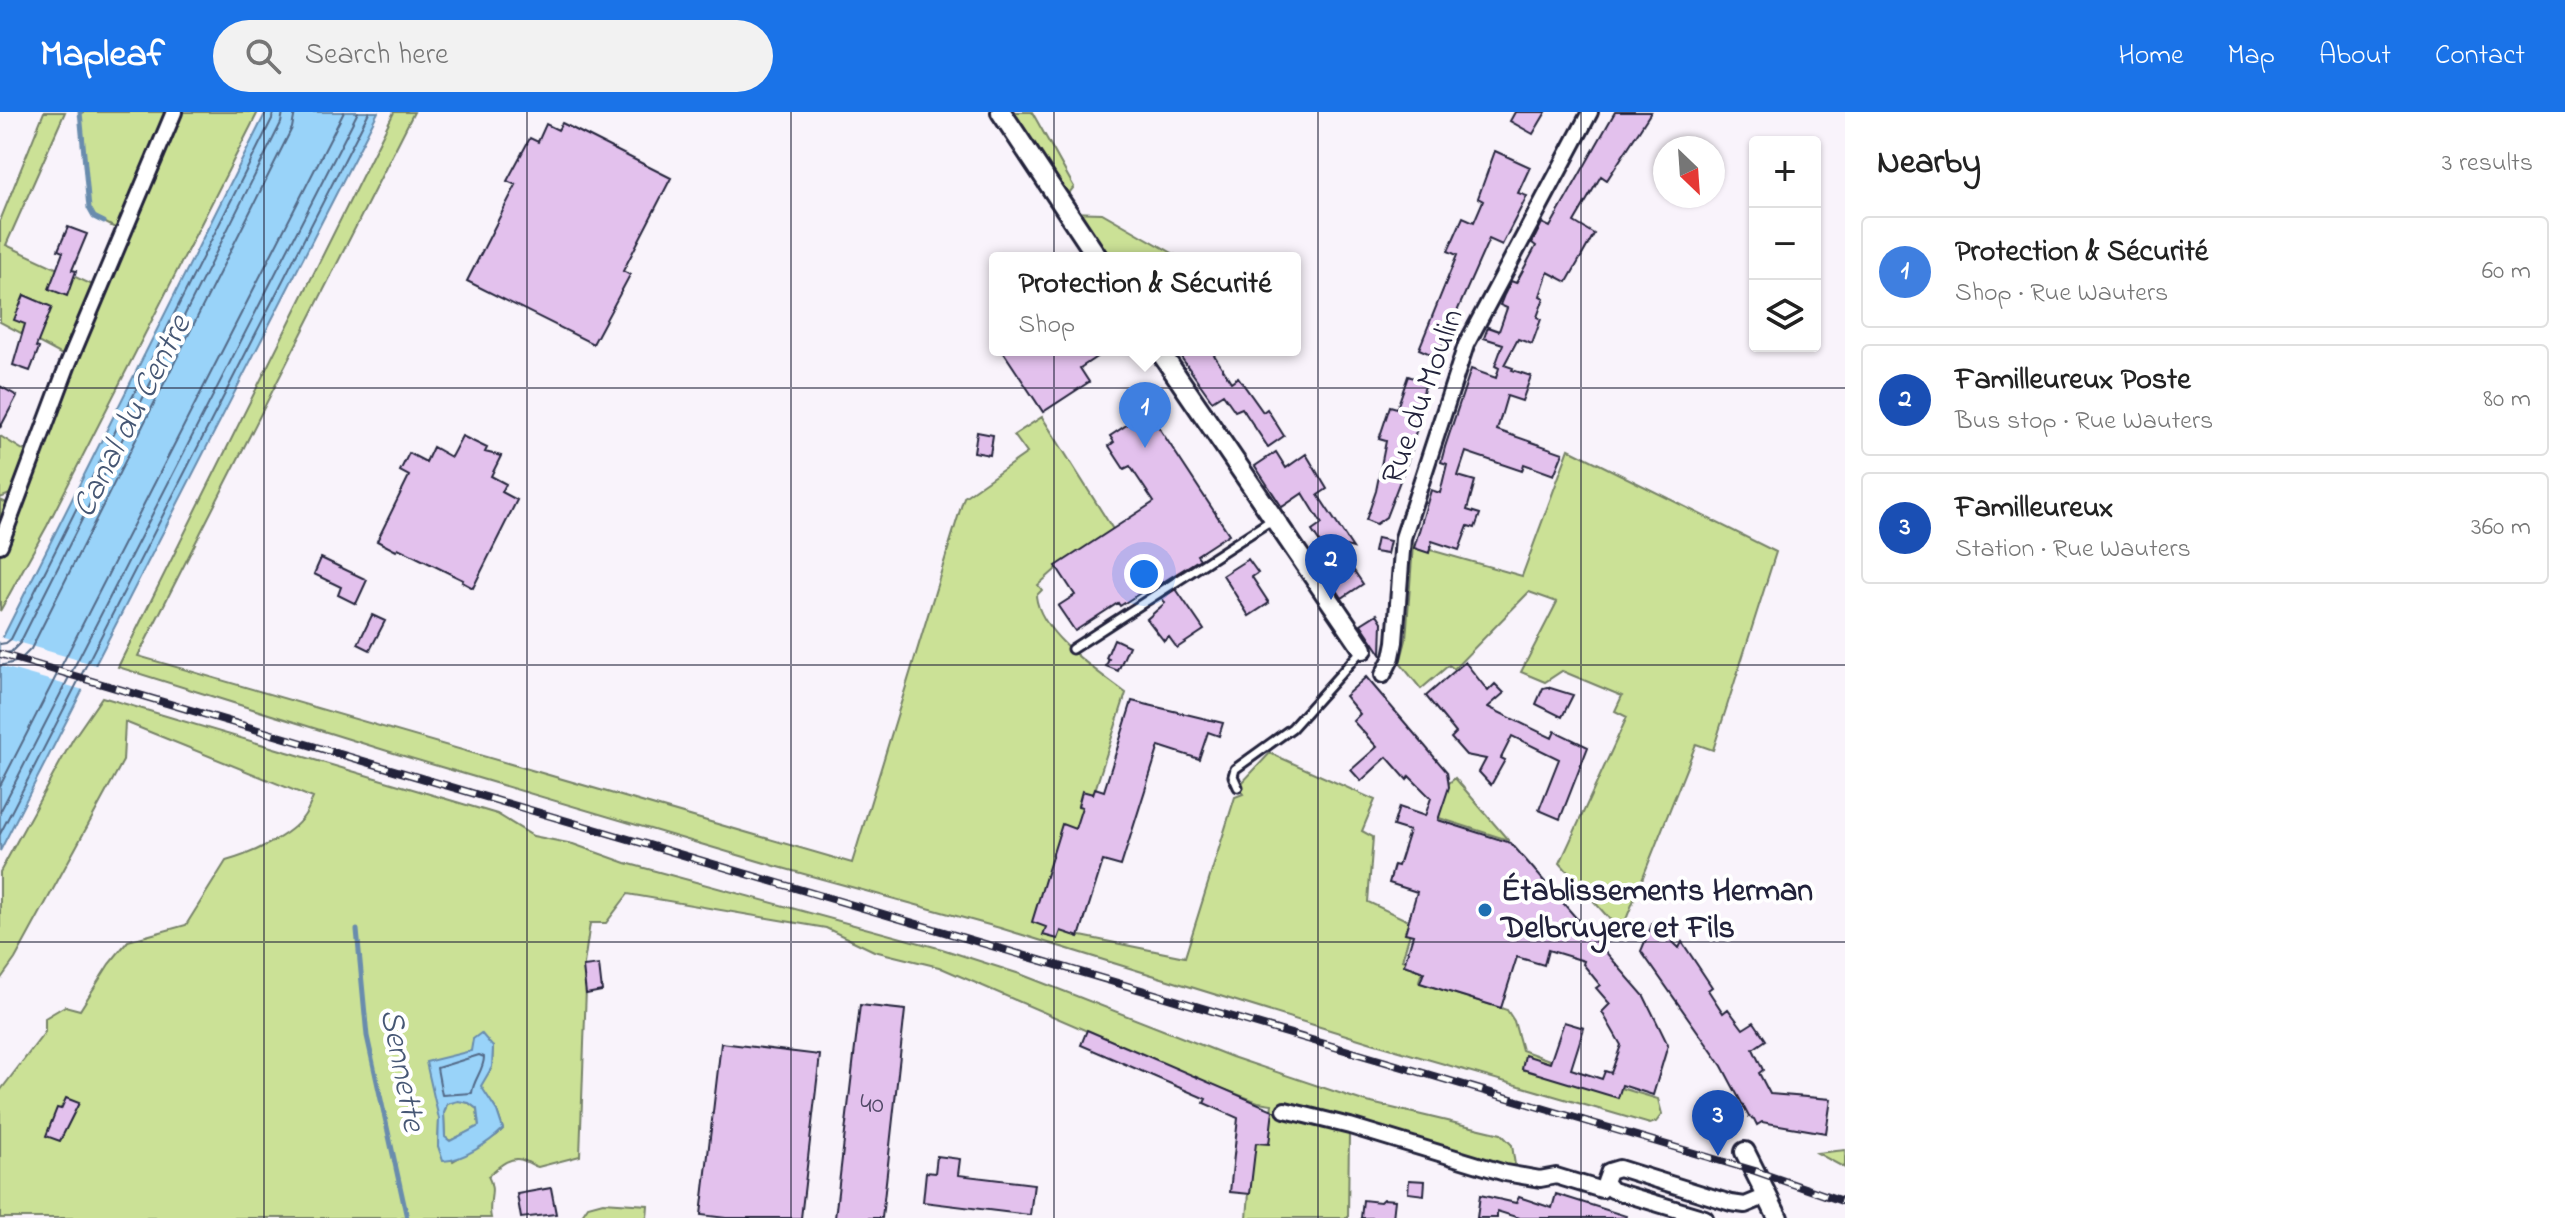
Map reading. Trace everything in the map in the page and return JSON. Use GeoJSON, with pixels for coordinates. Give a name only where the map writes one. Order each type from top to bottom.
{"type":"FeatureCollection","features":[{"type":"Feature","properties":{"kind":"street"},"geometry":{"type":"LineString","coordinates":[[0,545],[68,364],[174,112]]}},
{"type":"Feature","properties":{"kind":"street"},"geometry":{"type":"LineString","coordinates":[[1001,112],[1094,252]]}},
{"type":"Feature","properties":{"kind":"street","name":"Rue du Moulin"},"geometry":{"type":"LineString","coordinates":[[1383,675],[1395,642],[1403,538],[1466,345],[1590,112]]}},
{"type":"Feature","properties":{"kind":"street"},"geometry":{"type":"LineString","coordinates":[[1163,356],[1363,649]]}},
{"type":"Feature","properties":{"kind":"street"},"geometry":{"type":"LineString","coordinates":[[1285,1110],[1350,1126],[1505,1173],[1540,1179],[1556,1176],[1602,1190]]}},
{"type":"Feature","properties":{"kind":"street"},"geometry":{"type":"LineString","coordinates":[[1747,1157],[1778,1218]]}},
{"type":"Feature","properties":{"kind":"street"},"geometry":{"type":"LineString","coordinates":[[1705,1218],[1612,1190],[1605,1182],[1609,1171],[1619,1168],[1741,1212],[1767,1196]]}},
{"type":"Feature","properties":{"kind":"lane"},"geometry":{"type":"LineString","coordinates":[[1072,649],[1275,518]]}},
{"type":"Feature","properties":{"kind":"lane"},"geometry":{"type":"LineString","coordinates":[[1238,787],[1233,776],[1235,769],[1292,728],[1363,649]]}},
{"type":"Feature","properties":{"kind":"green space"},"geometry":{"type":"Polygon","coordinates":[[[44,112],[65,112],[6,245],[99,288],[123,232],[94,217],[89,208],[80,112],[258,112],[47,526],[0,611],[0,500],[9,504],[20,490],[0,498],[0,436],[33,456],[70,359],[0,322],[0,221],[44,112]]]}},
{"type":"Feature","properties":{"kind":"green space"},"geometry":{"type":"Polygon","coordinates":[[[394,112],[414,112],[138,656],[852,863],[964,497],[1027,453],[1014,435],[1042,417],[1114,531],[1056,569],[1038,585],[1042,590],[1036,596],[1040,610],[1059,638],[1126,693],[1082,831],[1034,922],[1081,936],[1185,957],[1235,797],[1243,794],[1238,787],[1270,753],[1375,800],[1362,831],[1373,837],[1368,902],[1413,923],[1402,960],[1423,967],[1419,982],[1507,1010],[1514,1021],[1522,1050],[1569,1067],[1591,1079],[1658,1099],[1662,1114],[1656,1122],[1650,1124],[1372,1043],[1000,928],[775,866],[118,667],[394,112]]]}},
{"type":"Feature","properties":{"kind":"green space"},"geometry":{"type":"Polygon","coordinates":[[[1001,112],[1032,112],[1074,187],[1061,203],[1001,112]]]}},
{"type":"Feature","properties":{"kind":"green space"},"geometry":{"type":"Polygon","coordinates":[[[1067,212],[1102,213],[1170,252],[1094,252],[1067,212]]]}},
{"type":"Feature","properties":{"kind":"green space"},"geometry":{"type":"Polygon","coordinates":[[[1569,449],[1776,552],[1713,750],[1696,744],[1621,932],[1560,863],[1627,717],[1615,711],[1622,696],[1562,671],[1545,682],[1521,672],[1557,602],[1529,592],[1454,669],[1449,665],[1421,689],[1400,663],[1406,640],[1413,545],[1522,576],[1569,449]]]}},
{"type":"Feature","properties":{"kind":"green space"},"geometry":{"type":"Polygon","coordinates":[[[102,697],[497,814],[533,836],[573,844],[626,863],[942,949],[1020,974],[1232,1057],[1363,1101],[1501,1134],[1512,1145],[1515,1165],[1505,1173],[1349,1133],[1348,1218],[1247,1218],[1254,1130],[1268,1132],[1272,1104],[1212,1085],[939,967],[874,951],[826,928],[628,894],[606,923],[590,923],[584,964],[586,988],[580,1156],[538,1167],[520,1159],[500,1165],[488,1176],[492,1187],[491,1218],[0,1218],[0,1091],[45,1032],[45,1018],[65,1006],[80,1010],[109,964],[128,941],[186,925],[226,861],[290,831],[305,814],[313,798],[125,722],[123,761],[15,959],[0,980],[0,872],[73,739],[102,697]],[[493,1047],[472,1051],[439,1119],[438,1146],[453,1161],[503,1129],[497,1111],[480,1086],[492,1067],[493,1047]]]}},
{"type":"Feature","properties":{"kind":"green space"},"geometry":{"type":"Polygon","coordinates":[[[1455,778],[1508,840],[1439,818],[1441,790],[1455,778]]]}},
{"type":"Feature","properties":{"kind":"green space"},"geometry":{"type":"Polygon","coordinates":[[[458,1100],[477,1109],[479,1127],[450,1141],[445,1137],[444,1113],[447,1104],[458,1100]]]}},
{"type":"Feature","properties":{"kind":"green space"},"geometry":{"type":"Polygon","coordinates":[[[1845,1150],[1845,1168],[1817,1153],[1845,1150]]]}},
{"type":"Feature","properties":{"kind":"green space"},"geometry":{"type":"Polygon","coordinates":[[[603,1202],[648,1205],[647,1218],[580,1218],[588,1206],[603,1202]]]}},
{"type":"Feature","properties":{"kind":"water","name":"Canal du Centre"},"geometry":{"type":"Polygon","coordinates":[[[266,112],[378,112],[0,851],[0,643],[266,112]]]}},
{"type":"Feature","properties":{"kind":"water"},"geometry":{"type":"Polygon","coordinates":[[[481,1033],[493,1047],[492,1067],[481,1086],[497,1111],[503,1129],[475,1150],[443,1161],[438,1146],[439,1119],[426,1062],[471,1051],[473,1039],[481,1033]],[[458,1101],[447,1104],[444,1113],[445,1137],[450,1141],[479,1126],[477,1109],[469,1103],[458,1101]]]}},
{"type":"Feature","properties":{"kind":"pier"},"geometry":{"type":"Polygon","coordinates":[[[0,637],[99,666],[87,691],[0,666],[0,637]]]}},
{"type":"Feature","properties":{"kind":"building"},"geometry":{"type":"Polygon","coordinates":[[[1515,112],[1546,112],[1533,134],[1510,121],[1515,112]]]}},
{"type":"Feature","properties":{"kind":"building"},"geometry":{"type":"Polygon","coordinates":[[[1615,112],[1651,112],[1607,180],[1601,176],[1574,222],[1594,234],[1567,282],[1548,272],[1540,296],[1544,298],[1537,317],[1541,319],[1532,344],[1518,339],[1504,365],[1531,376],[1522,401],[1507,396],[1497,430],[1563,453],[1554,475],[1524,464],[1522,471],[1466,452],[1458,476],[1475,481],[1467,510],[1480,514],[1475,528],[1468,526],[1459,550],[1432,541],[1429,553],[1414,548],[1431,490],[1440,493],[1447,464],[1441,462],[1471,369],[1496,378],[1499,368],[1495,366],[1503,344],[1484,338],[1488,327],[1499,331],[1507,308],[1500,305],[1511,281],[1516,283],[1536,246],[1532,243],[1542,223],[1550,227],[1615,112]]]}},
{"type":"Feature","properties":{"kind":"building"},"geometry":{"type":"Polygon","coordinates":[[[562,123],[671,178],[623,271],[630,275],[593,344],[467,281],[516,185],[507,181],[530,138],[538,142],[546,124],[558,130],[562,123]]]}},
{"type":"Feature","properties":{"kind":"building"},"geometry":{"type":"Polygon","coordinates":[[[1495,151],[1530,167],[1518,193],[1527,196],[1502,245],[1489,239],[1437,357],[1419,349],[1457,255],[1448,251],[1463,217],[1474,222],[1483,201],[1478,198],[1495,151]]]}},
{"type":"Feature","properties":{"kind":"building"},"geometry":{"type":"Polygon","coordinates":[[[68,227],[87,234],[72,270],[76,271],[67,296],[49,289],[63,252],[58,250],[68,227]]]}},
{"type":"Feature","properties":{"kind":"building"},"geometry":{"type":"Polygon","coordinates":[[[24,295],[52,307],[30,371],[13,365],[25,324],[14,320],[24,295]]]}},
{"type":"Feature","properties":{"kind":"building"},"geometry":{"type":"Polygon","coordinates":[[[1006,356],[1098,356],[1080,368],[1089,382],[1043,412],[1006,356]]]}},
{"type":"Feature","properties":{"kind":"building"},"geometry":{"type":"Polygon","coordinates":[[[1180,356],[1215,356],[1231,382],[1238,377],[1263,412],[1267,409],[1284,436],[1268,447],[1242,408],[1235,411],[1223,394],[1212,401],[1180,356]]]}},
{"type":"Feature","properties":{"kind":"building"},"geometry":{"type":"Polygon","coordinates":[[[1408,376],[1426,382],[1415,421],[1419,422],[1415,442],[1386,517],[1376,524],[1366,520],[1376,491],[1386,441],[1379,439],[1390,406],[1397,408],[1408,376]]]}},
{"type":"Feature","properties":{"kind":"building"},"geometry":{"type":"Polygon","coordinates":[[[0,386],[17,396],[0,428],[0,386]]]}},
{"type":"Feature","properties":{"kind":"building"},"geometry":{"type":"Polygon","coordinates":[[[1148,411],[1229,534],[1197,555],[1200,559],[1120,606],[1118,603],[1075,631],[1058,606],[1075,595],[1056,566],[1154,502],[1130,466],[1124,469],[1109,446],[1114,442],[1110,436],[1148,411]]]}},
{"type":"Feature","properties":{"kind":"building"},"geometry":{"type":"Polygon","coordinates":[[[977,432],[993,435],[990,455],[974,452],[977,432]]]}},
{"type":"Feature","properties":{"kind":"building"},"geometry":{"type":"Polygon","coordinates":[[[462,436],[487,448],[485,452],[501,456],[491,476],[506,484],[502,492],[517,500],[473,588],[398,548],[396,551],[377,541],[409,476],[400,471],[409,453],[426,462],[433,447],[451,457],[462,436]]]}},
{"type":"Feature","properties":{"kind":"building"},"geometry":{"type":"Polygon","coordinates":[[[1276,452],[1286,468],[1306,454],[1327,489],[1318,495],[1353,548],[1346,546],[1340,550],[1363,584],[1342,598],[1322,567],[1332,561],[1312,531],[1322,524],[1303,493],[1282,507],[1255,466],[1276,452]]]}},
{"type":"Feature","properties":{"kind":"building"},"geometry":{"type":"Polygon","coordinates":[[[1377,538],[1390,541],[1387,554],[1374,552],[1377,538]]]}},
{"type":"Feature","properties":{"kind":"building"},"geometry":{"type":"Polygon","coordinates":[[[321,558],[367,580],[356,604],[338,595],[341,587],[314,574],[321,558]]]}},
{"type":"Feature","properties":{"kind":"building"},"geometry":{"type":"Polygon","coordinates":[[[1248,559],[1258,573],[1252,577],[1269,603],[1249,616],[1223,575],[1248,559]]]}},
{"type":"Feature","properties":{"kind":"building"},"geometry":{"type":"Polygon","coordinates":[[[1176,589],[1204,630],[1177,648],[1169,637],[1164,641],[1147,619],[1165,603],[1162,598],[1176,589]]]}},
{"type":"Feature","properties":{"kind":"building"},"geometry":{"type":"Polygon","coordinates":[[[1377,614],[1382,622],[1381,654],[1361,624],[1377,614]]]}},
{"type":"Feature","properties":{"kind":"building"},"geometry":{"type":"Polygon","coordinates":[[[372,615],[385,621],[370,650],[358,644],[372,615]]]}},
{"type":"Feature","properties":{"kind":"building"},"geometry":{"type":"Polygon","coordinates":[[[1114,639],[1129,646],[1118,671],[1106,666],[1114,639]]]}},
{"type":"Feature","properties":{"kind":"building"},"geometry":{"type":"Polygon","coordinates":[[[1465,662],[1488,691],[1495,684],[1504,693],[1488,707],[1552,738],[1555,731],[1588,747],[1560,819],[1539,810],[1559,759],[1512,736],[1501,758],[1505,760],[1491,785],[1479,772],[1486,759],[1466,755],[1451,738],[1456,733],[1426,696],[1465,662]]]}},
{"type":"Feature","properties":{"kind":"building"},"geometry":{"type":"Polygon","coordinates":[[[1366,677],[1447,772],[1449,787],[1438,820],[1511,843],[1644,996],[1668,1045],[1653,1095],[1622,1085],[1618,1098],[1522,1069],[1525,1055],[1550,1063],[1564,1022],[1584,1028],[1571,1069],[1602,1079],[1605,1071],[1611,1073],[1621,1045],[1602,1012],[1610,1004],[1596,988],[1600,985],[1583,964],[1584,961],[1548,950],[1544,965],[1517,957],[1501,1008],[1420,983],[1424,972],[1404,965],[1413,935],[1405,933],[1417,892],[1389,883],[1409,831],[1393,826],[1399,807],[1425,816],[1431,798],[1409,776],[1407,780],[1387,757],[1361,781],[1351,770],[1377,747],[1353,721],[1360,714],[1345,696],[1366,677]]]}},
{"type":"Feature","properties":{"kind":"building"},"geometry":{"type":"Polygon","coordinates":[[[1543,688],[1573,695],[1562,717],[1536,704],[1543,688]]]}},
{"type":"Feature","properties":{"kind":"building"},"geometry":{"type":"Polygon","coordinates":[[[1132,701],[1223,723],[1219,736],[1208,732],[1199,759],[1159,746],[1121,866],[1103,861],[1079,937],[1061,931],[1058,939],[1043,935],[1046,927],[1032,922],[1062,824],[1075,829],[1082,807],[1078,806],[1082,791],[1093,794],[1095,788],[1104,791],[1132,701]]]}},
{"type":"Feature","properties":{"kind":"building"},"geometry":{"type":"Polygon","coordinates":[[[1653,922],[1679,948],[1682,942],[1712,987],[1708,990],[1723,1013],[1728,1009],[1743,1029],[1754,1022],[1766,1040],[1753,1049],[1763,1070],[1759,1073],[1770,1094],[1831,1099],[1826,1133],[1762,1122],[1757,1125],[1749,1117],[1722,1066],[1641,951],[1653,922]]]}},
{"type":"Feature","properties":{"kind":"building"},"geometry":{"type":"Polygon","coordinates":[[[599,965],[602,991],[586,994],[583,967],[599,965]]]}},
{"type":"Feature","properties":{"kind":"building"},"geometry":{"type":"Polygon","coordinates":[[[860,1005],[905,1010],[882,1218],[835,1218],[860,1005]]]}},
{"type":"Feature","properties":{"kind":"building"},"geometry":{"type":"Polygon","coordinates":[[[1087,1030],[1273,1110],[1269,1144],[1256,1143],[1250,1194],[1230,1192],[1238,1118],[1204,1103],[1206,1099],[1081,1045],[1087,1030]]]}},
{"type":"Feature","properties":{"kind":"building"},"geometry":{"type":"Polygon","coordinates":[[[721,1043],[820,1055],[801,1218],[701,1215],[721,1043]]]}},
{"type":"Feature","properties":{"kind":"building"},"geometry":{"type":"Polygon","coordinates":[[[66,1098],[79,1103],[60,1141],[46,1136],[57,1108],[61,1109],[66,1098]]]}},
{"type":"Feature","properties":{"kind":"building"},"geometry":{"type":"Polygon","coordinates":[[[937,1156],[960,1159],[958,1175],[1034,1184],[1030,1215],[923,1202],[926,1172],[935,1173],[937,1156]]]}},
{"type":"Feature","properties":{"kind":"building"},"geometry":{"type":"Polygon","coordinates":[[[1409,1180],[1425,1181],[1424,1195],[1408,1193],[1409,1180]]]}},
{"type":"Feature","properties":{"kind":"building"},"geometry":{"type":"Polygon","coordinates":[[[551,1188],[556,1214],[521,1218],[517,1194],[551,1188]]]}},
{"type":"Feature","properties":{"kind":"building"},"geometry":{"type":"Polygon","coordinates":[[[1556,1194],[1626,1216],[1519,1218],[1497,1211],[1497,1218],[1477,1218],[1480,1195],[1516,1203],[1519,1197],[1552,1208],[1556,1194]]]}},
{"type":"Feature","properties":{"kind":"building"},"geometry":{"type":"Polygon","coordinates":[[[1383,1199],[1395,1200],[1393,1218],[1361,1218],[1363,1200],[1380,1202],[1383,1199]]]}},
{"type":"Feature","properties":{"kind":"waterway"},"geometry":{"type":"LineString","coordinates":[[80,112],[89,208],[94,217],[104,222]]}},
{"type":"Feature","properties":{"kind":"waterway","name":"Sennette"},"geometry":{"type":"LineString","coordinates":[[357,930],[367,1036],[407,1218]]}},
{"type":"Feature","properties":{"kind":"railway"},"geometry":{"type":"LineString","coordinates":[[0,654],[1755,1171],[1845,1202]]}},
{"type":"Feature","properties":{"kind":"place","name":"Protection & Sécurité"},"geometry":{"type":"Point","coordinates":[1145,448]}},
{"type":"Feature","properties":{"kind":"place","name":"Familleureux Poste"},"geometry":{"type":"Point","coordinates":[1331,600]}},
{"type":"Feature","properties":{"kind":"place","name":"Établissements Herman Delbruyere et Fils"},"geometry":{"type":"Point","coordinates":[1485,910]}},
{"type":"Feature","properties":{"kind":"place","name":"Familleureux"},"geometry":{"type":"Point","coordinates":[1718,1156]}}]}
